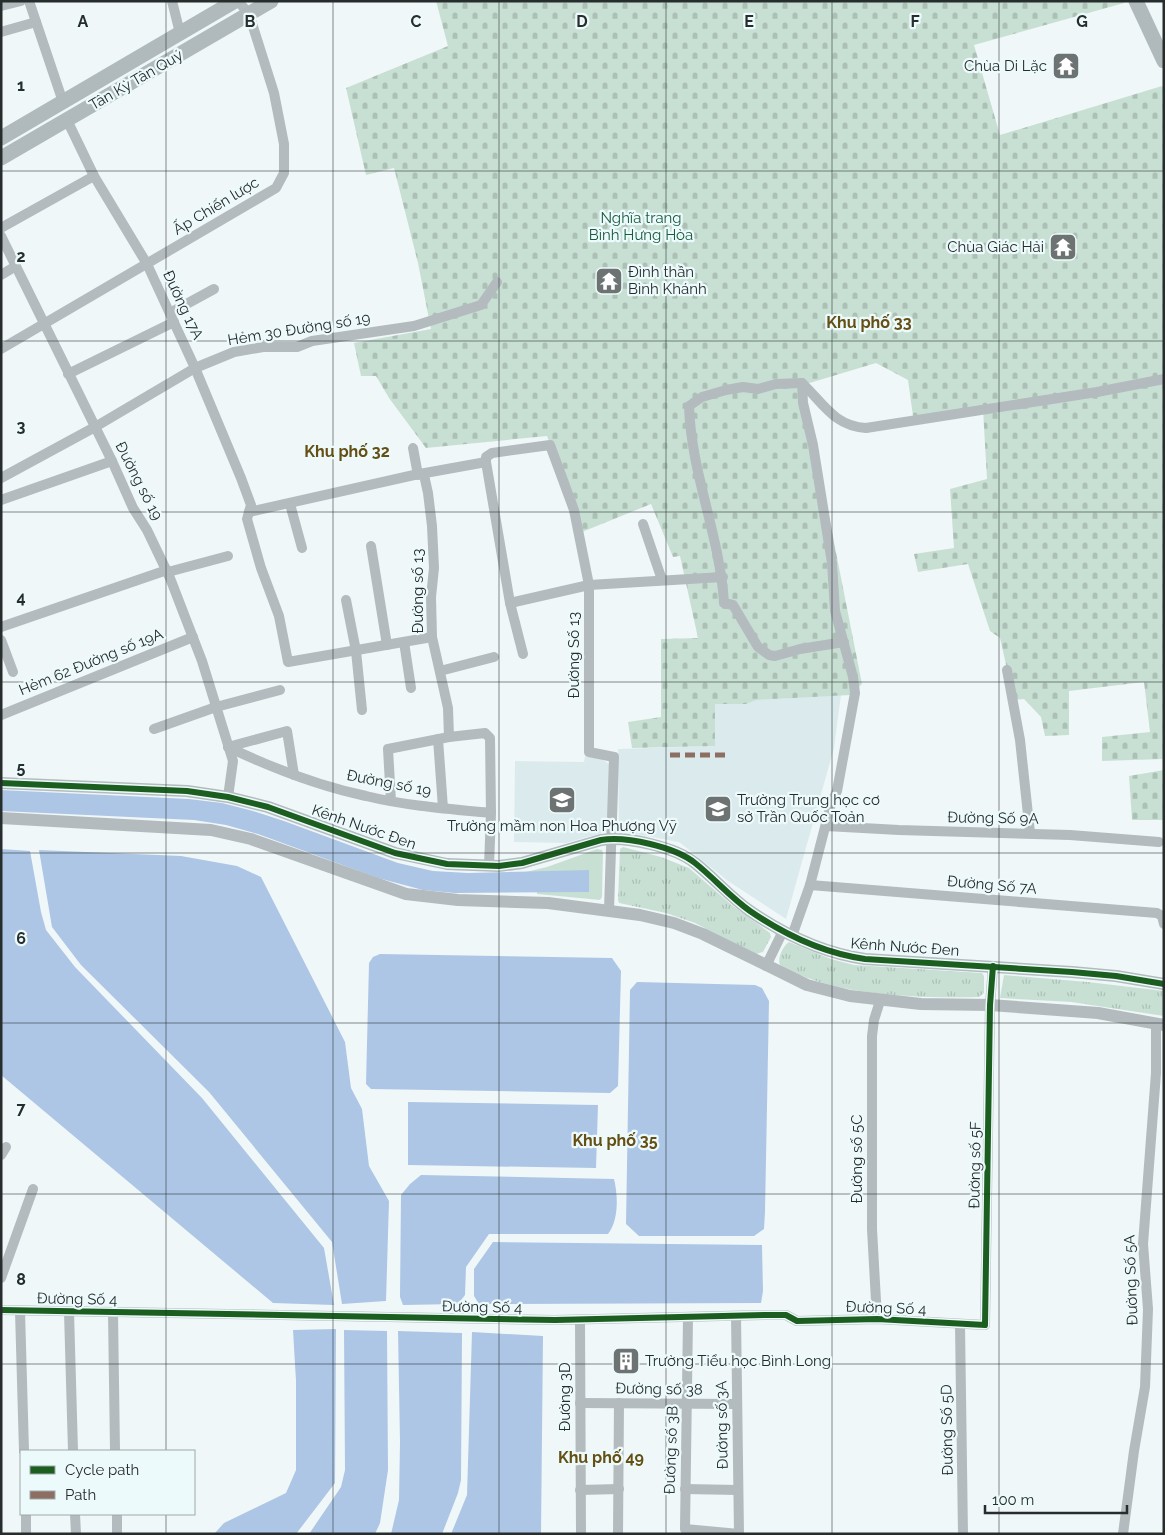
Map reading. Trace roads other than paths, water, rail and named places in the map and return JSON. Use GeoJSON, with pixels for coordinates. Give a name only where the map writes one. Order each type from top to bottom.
{"type":"FeatureCollection","features":[{"type":"Feature","properties":{"kind":"main road","name":"Tân Kỳ Tân Quý"},"geometry":{"type":"LineString","coordinates":[[1,138],[236,1]]}},
{"type":"Feature","properties":{"kind":"main road","name":"Tân Kỳ Tân Quý"},"geometry":{"type":"LineString","coordinates":[[1,158],[271,1]]}},
{"type":"Feature","properties":{"kind":"main road"},"geometry":{"type":"LineString","coordinates":[[1136,1],[1159,40],[1164,61]]}},
{"type":"Feature","properties":{"kind":"street"},"geometry":{"type":"LineString","coordinates":[[1,6],[21,1]]}},
{"type":"Feature","properties":{"kind":"street"},"geometry":{"type":"LineString","coordinates":[[29,1],[63,102]]}},
{"type":"Feature","properties":{"kind":"street"},"geometry":{"type":"LineString","coordinates":[[172,1],[180,33]]}},
{"type":"Feature","properties":{"kind":"street","name":"Ấp Chiến lược"},"geometry":{"type":"LineString","coordinates":[[1,349],[276,188],[284,173],[284,144],[276,102],[249,14],[236,1]]}},
{"type":"Feature","properties":{"kind":"street"},"geometry":{"type":"LineString","coordinates":[[1,32],[36,22]]}},
{"type":"Feature","properties":{"kind":"street","name":"Đường 17A"},"geometry":{"type":"LineString","coordinates":[[67,120],[94,176],[147,264],[195,368],[241,478],[251,505],[247,519],[261,568],[279,616],[288,662],[356,651]]}},
{"type":"Feature","properties":{"kind":"street"},"geometry":{"type":"LineString","coordinates":[[1,228],[94,176]]}},
{"type":"Feature","properties":{"kind":"street","name":"Đường số 19"},"geometry":{"type":"LineString","coordinates":[[1,236],[134,508],[167,571],[193,637],[233,761],[228,797]]}},
{"type":"Feature","properties":{"kind":"street"},"geometry":{"type":"LineString","coordinates":[[1,275],[16,266]]}},
{"type":"Feature","properties":{"kind":"street","name":"Hẻm 30 Đường số 19"},"geometry":{"type":"LineString","coordinates":[[1,478],[95,427],[195,368],[234,352],[263,346],[297,347],[312,341],[414,326],[481,305],[497,282]]}},
{"type":"Feature","properties":{"kind":"street"},"geometry":{"type":"LineString","coordinates":[[68,374],[172,317],[214,289]]}},
{"type":"Feature","properties":{"kind":"street"},"geometry":{"type":"LineString","coordinates":[[844,642],[800,649],[775,656],[758,647],[733,606],[724,603],[723,577],[700,479],[690,424],[689,406],[702,397],[726,390],[743,387],[758,389],[776,384],[802,383],[836,418],[847,424],[866,428],[1164,379]]}},
{"type":"Feature","properties":{"kind":"street"},"geometry":{"type":"LineString","coordinates":[[766,966],[787,933],[810,884],[837,791],[855,693],[853,677],[836,611],[832,563],[813,445],[803,403],[802,383]]}},
{"type":"Feature","properties":{"kind":"street"},"geometry":{"type":"LineString","coordinates":[[523,654],[510,603],[486,457],[492,453],[550,445],[574,510],[588,585]]}},
{"type":"Feature","properties":{"kind":"street","name":"Đường số 13"},"geometry":{"type":"LineString","coordinates":[[413,448],[428,492],[434,568],[431,597],[432,637],[448,708],[449,737]]}},
{"type":"Feature","properties":{"kind":"street"},"geometry":{"type":"LineString","coordinates":[[1,500],[112,461]]}},
{"type":"Feature","properties":{"kind":"street"},"geometry":{"type":"LineString","coordinates":[[249,512],[486,462]]}},
{"type":"Feature","properties":{"kind":"street"},"geometry":{"type":"LineString","coordinates":[[290,504],[302,548]]}},
{"type":"Feature","properties":{"kind":"street"},"geometry":{"type":"LineString","coordinates":[[643,524],[662,580]]}},
{"type":"Feature","properties":{"kind":"street"},"geometry":{"type":"LineString","coordinates":[[371,546],[387,645]]}},
{"type":"Feature","properties":{"kind":"street"},"geometry":{"type":"LineString","coordinates":[[1,627],[167,571],[228,556]]}},
{"type":"Feature","properties":{"kind":"street"},"geometry":{"type":"LineString","coordinates":[[510,603],[588,585],[723,577]]}},
{"type":"Feature","properties":{"kind":"street","name":"Đường Số 13"},"geometry":{"type":"LineString","coordinates":[[588,585],[588,752],[614,757],[612,838]]}},
{"type":"Feature","properties":{"kind":"street"},"geometry":{"type":"LineString","coordinates":[[346,600],[356,651],[362,710]]}},
{"type":"Feature","properties":{"kind":"street","name":"Hẻm 62 Đường số 19A"},"geometry":{"type":"LineString","coordinates":[[1,715],[193,637]]}},
{"type":"Feature","properties":{"kind":"street"},"geometry":{"type":"LineString","coordinates":[[356,651],[432,637]]}},
{"type":"Feature","properties":{"kind":"street"},"geometry":{"type":"LineString","coordinates":[[1,640],[13,672]]}},
{"type":"Feature","properties":{"kind":"street"},"geometry":{"type":"LineString","coordinates":[[404,642],[412,688]]}},
{"type":"Feature","properties":{"kind":"street"},"geometry":{"type":"LineString","coordinates":[[440,671],[494,657]]}},
{"type":"Feature","properties":{"kind":"street"},"geometry":{"type":"LineString","coordinates":[[1007,670],[1020,740],[1030,833]]}},
{"type":"Feature","properties":{"kind":"street"},"geometry":{"type":"LineString","coordinates":[[154,730],[216,708],[280,690]]}},
{"type":"Feature","properties":{"kind":"street"},"geometry":{"type":"LineString","coordinates":[[228,748],[287,731],[294,775]]}},
{"type":"Feature","properties":{"kind":"street"},"geometry":{"type":"LineString","coordinates":[[391,801],[388,749],[449,737],[486,733],[490,738],[491,813],[489,866]]}},
{"type":"Feature","properties":{"kind":"street"},"geometry":{"type":"LineString","coordinates":[[438,739],[443,808]]}},
{"type":"Feature","properties":{"kind":"street","name":"Đường số 19"},"geometry":{"type":"LineString","coordinates":[[228,748],[294,775],[365,796],[491,813]]}},
{"type":"Feature","properties":{"kind":"street","name":"Kênh Nước Đen"},"geometry":{"type":"LineString","coordinates":[[1,783],[187,791],[228,797],[268,807],[406,856],[447,864],[511,865],[534,861],[591,842],[612,838],[636,841],[684,856],[696,864],[743,906],[787,933],[825,950],[855,957],[1106,975],[1164,984]]}},
{"type":"Feature","properties":{"kind":"street"},"geometry":{"type":"LineString","coordinates":[[1,818],[211,830],[251,839],[406,894],[458,900],[542,902],[609,910],[660,919],[690,929],[817,989],[838,994],[880,1001],[929,1005],[990,1005],[1098,1013],[1160,1024]]}},
{"type":"Feature","properties":{"kind":"street","name":"Đường Số 9A"},"geometry":{"type":"LineString","coordinates":[[826,826],[1030,833],[1159,842]]}},
{"type":"Feature","properties":{"kind":"street"},"geometry":{"type":"LineString","coordinates":[[609,910],[612,838]]}},
{"type":"Feature","properties":{"kind":"street","name":"Đường Số 7A"},"geometry":{"type":"LineString","coordinates":[[810,884],[1157,913],[1162,916],[1164,924]]}},
{"type":"Feature","properties":{"kind":"street","name":"Đường số 5F"},"geometry":{"type":"LineString","coordinates":[[960,1325],[985,1326],[990,1005],[993,966]]}},
{"type":"Feature","properties":{"kind":"street","name":"Đường số 5C"},"geometry":{"type":"LineString","coordinates":[[877,1318],[872,1230],[872,1045],[873,1028],[880,1001]]}},
{"type":"Feature","properties":{"kind":"street","name":"Đường Số 5A"},"geometry":{"type":"LineString","coordinates":[[1123,1534],[1145,1387],[1148,1309],[1143,1244],[1160,1024]]}},
{"type":"Feature","properties":{"kind":"street"},"geometry":{"type":"LineString","coordinates":[[1,1278],[33,1189]]}},
{"type":"Feature","properties":{"kind":"street","name":"Đường Số 4"},"geometry":{"type":"LineString","coordinates":[[1,1310],[580,1320],[786,1315],[797,1321],[877,1318],[960,1325]]}},
{"type":"Feature","properties":{"kind":"street"},"geometry":{"type":"LineString","coordinates":[[20,1310],[24,1450]]}},
{"type":"Feature","properties":{"kind":"street"},"geometry":{"type":"LineString","coordinates":[[69,1312],[73,1450]]}},
{"type":"Feature","properties":{"kind":"street"},"geometry":{"type":"LineString","coordinates":[[113,1313],[115,1450]]}},
{"type":"Feature","properties":{"kind":"street","name":"Đường số 3A"},"geometry":{"type":"LineString","coordinates":[[736,1316],[739,1534]]}},
{"type":"Feature","properties":{"kind":"street","name":"Đường số 3B"},"geometry":{"type":"LineString","coordinates":[[688,1318],[685,1529],[739,1534]]}},
{"type":"Feature","properties":{"kind":"street","name":"Đường 3D"},"geometry":{"type":"LineString","coordinates":[[580,1320],[581,1534]]}},
{"type":"Feature","properties":{"kind":"street","name":"Đường Số 5D"},"geometry":{"type":"LineString","coordinates":[[960,1325],[963,1534]]}},
{"type":"Feature","properties":{"kind":"street","name":"Đường số 38"},"geometry":{"type":"LineString","coordinates":[[580,1403],[737,1404]]}},
{"type":"Feature","properties":{"kind":"street"},"geometry":{"type":"LineString","coordinates":[[618,1534],[619,1403]]}},
{"type":"Feature","properties":{"kind":"street"},"geometry":{"type":"LineString","coordinates":[[580,1490],[619,1489]]}},
{"type":"Feature","properties":{"kind":"street"},"geometry":{"type":"LineString","coordinates":[[685,1489],[738,1490]]}},
{"type":"Feature","properties":{"kind":"street"},"geometry":{"type":"LineString","coordinates":[[26,1515],[26,1534]]}},
{"type":"Feature","properties":{"kind":"street"},"geometry":{"type":"LineString","coordinates":[[75,1515],[76,1534]]}},
{"type":"Feature","properties":{"kind":"street"},"geometry":{"type":"LineString","coordinates":[[117,1515],[117,1534]]}},
{"type":"Feature","properties":{"kind":"water"},"geometry":{"type":"Polygon","coordinates":[[[1,790],[189,799],[222,803],[284,821],[398,863],[433,871],[468,873],[589,870],[589,892],[455,893],[423,890],[378,878],[258,834],[226,825],[194,820],[1,811],[1,790]]]}},
{"type":"Feature","properties":{"kind":"water"},"geometry":{"type":"Polygon","coordinates":[[[1,849],[30,851],[46,930],[75,967],[202,1098],[324,1248],[334,1305],[273,1303],[1,1075],[1,849]]]}},
{"type":"Feature","properties":{"kind":"water"},"geometry":{"type":"Polygon","coordinates":[[[39,850],[181,856],[237,866],[261,877],[345,1042],[351,1088],[362,1109],[369,1166],[389,1201],[386,1301],[342,1304],[332,1242],[209,1092],[81,965],[52,927],[39,850]]]}},
{"type":"Feature","properties":{"kind":"water"},"geometry":{"type":"Polygon","coordinates":[[[380,954],[612,958],[621,971],[618,1086],[610,1093],[371,1089],[366,1084],[369,963],[373,957],[380,954]]]}},
{"type":"Feature","properties":{"kind":"water"},"geometry":{"type":"Polygon","coordinates":[[[637,982],[755,985],[762,988],[769,1001],[764,1229],[754,1236],[639,1236],[626,1224],[630,990],[637,982]]]}},
{"type":"Feature","properties":{"kind":"water"},"geometry":{"type":"Polygon","coordinates":[[[408,1102],[598,1105],[596,1168],[408,1165],[408,1102]]]}},
{"type":"Feature","properties":{"kind":"water"},"geometry":{"type":"Polygon","coordinates":[[[421,1175],[614,1179],[617,1200],[616,1215],[608,1234],[489,1234],[466,1267],[465,1295],[458,1304],[403,1305],[400,1297],[401,1195],[421,1175]]]}},
{"type":"Feature","properties":{"kind":"water"},"geometry":{"type":"Polygon","coordinates":[[[493,1242],[762,1245],[763,1291],[761,1303],[479,1304],[474,1296],[474,1269],[493,1242]]]}},
{"type":"Feature","properties":{"kind":"water"},"geometry":{"type":"Polygon","coordinates":[[[336,1329],[335,1483],[296,1534],[214,1534],[224,1523],[286,1493],[296,1470],[296,1381],[293,1330],[336,1329]]]}},
{"type":"Feature","properties":{"kind":"water"},"geometry":{"type":"Polygon","coordinates":[[[344,1330],[387,1331],[388,1470],[380,1523],[375,1534],[309,1534],[341,1487],[345,1470],[344,1330]]]}},
{"type":"Feature","properties":{"kind":"water"},"geometry":{"type":"Polygon","coordinates":[[[398,1331],[462,1333],[461,1480],[442,1534],[391,1534],[399,1500],[398,1331]]]}},
{"type":"Feature","properties":{"kind":"water"},"geometry":{"type":"Polygon","coordinates":[[[472,1332],[543,1336],[541,1534],[451,1534],[467,1495],[472,1332]]]}},
{"type":"Feature","properties":{"kind":"place","name":"Chùa Di Lặc"},"geometry":{"type":"Point","coordinates":[1066,66]}},
{"type":"Feature","properties":{"kind":"place","name":"Chùa Giác Hải"},"geometry":{"type":"Point","coordinates":[1063,247]}},
{"type":"Feature","properties":{"kind":"place","name":"Đình thần Bình Khánh"},"geometry":{"type":"Point","coordinates":[609,281]}},
{"type":"Feature","properties":{"kind":"place","name":"Trường mầm non Hoa Phượng Vỹ"},"geometry":{"type":"Point","coordinates":[562,800]}},
{"type":"Feature","properties":{"kind":"place","name":"Trường Trung học cơ sở Trần Quốc Toản"},"geometry":{"type":"Point","coordinates":[718,809]}},
{"type":"Feature","properties":{"kind":"place","name":"Trường Tiểu học Bình Long"},"geometry":{"type":"Point","coordinates":[626,1361]}},
{"type":"Feature","properties":{"kind":"district","name":"Khu phố 33"},"geometry":{"type":"Point","coordinates":[869,322]}},
{"type":"Feature","properties":{"kind":"district","name":"Khu phố 32"},"geometry":{"type":"Point","coordinates":[347,451]}},
{"type":"Feature","properties":{"kind":"district","name":"Khu phố 35"},"geometry":{"type":"Point","coordinates":[615,1140]}},
{"type":"Feature","properties":{"kind":"district","name":"Khu phố 49"},"geometry":{"type":"Point","coordinates":[601,1457]}},
{"type":"Feature","properties":{"kind":"park label","name":"Nghĩa trang Bình Hưng Hòa"},"geometry":{"type":"Point","coordinates":[641,226]}}]}
